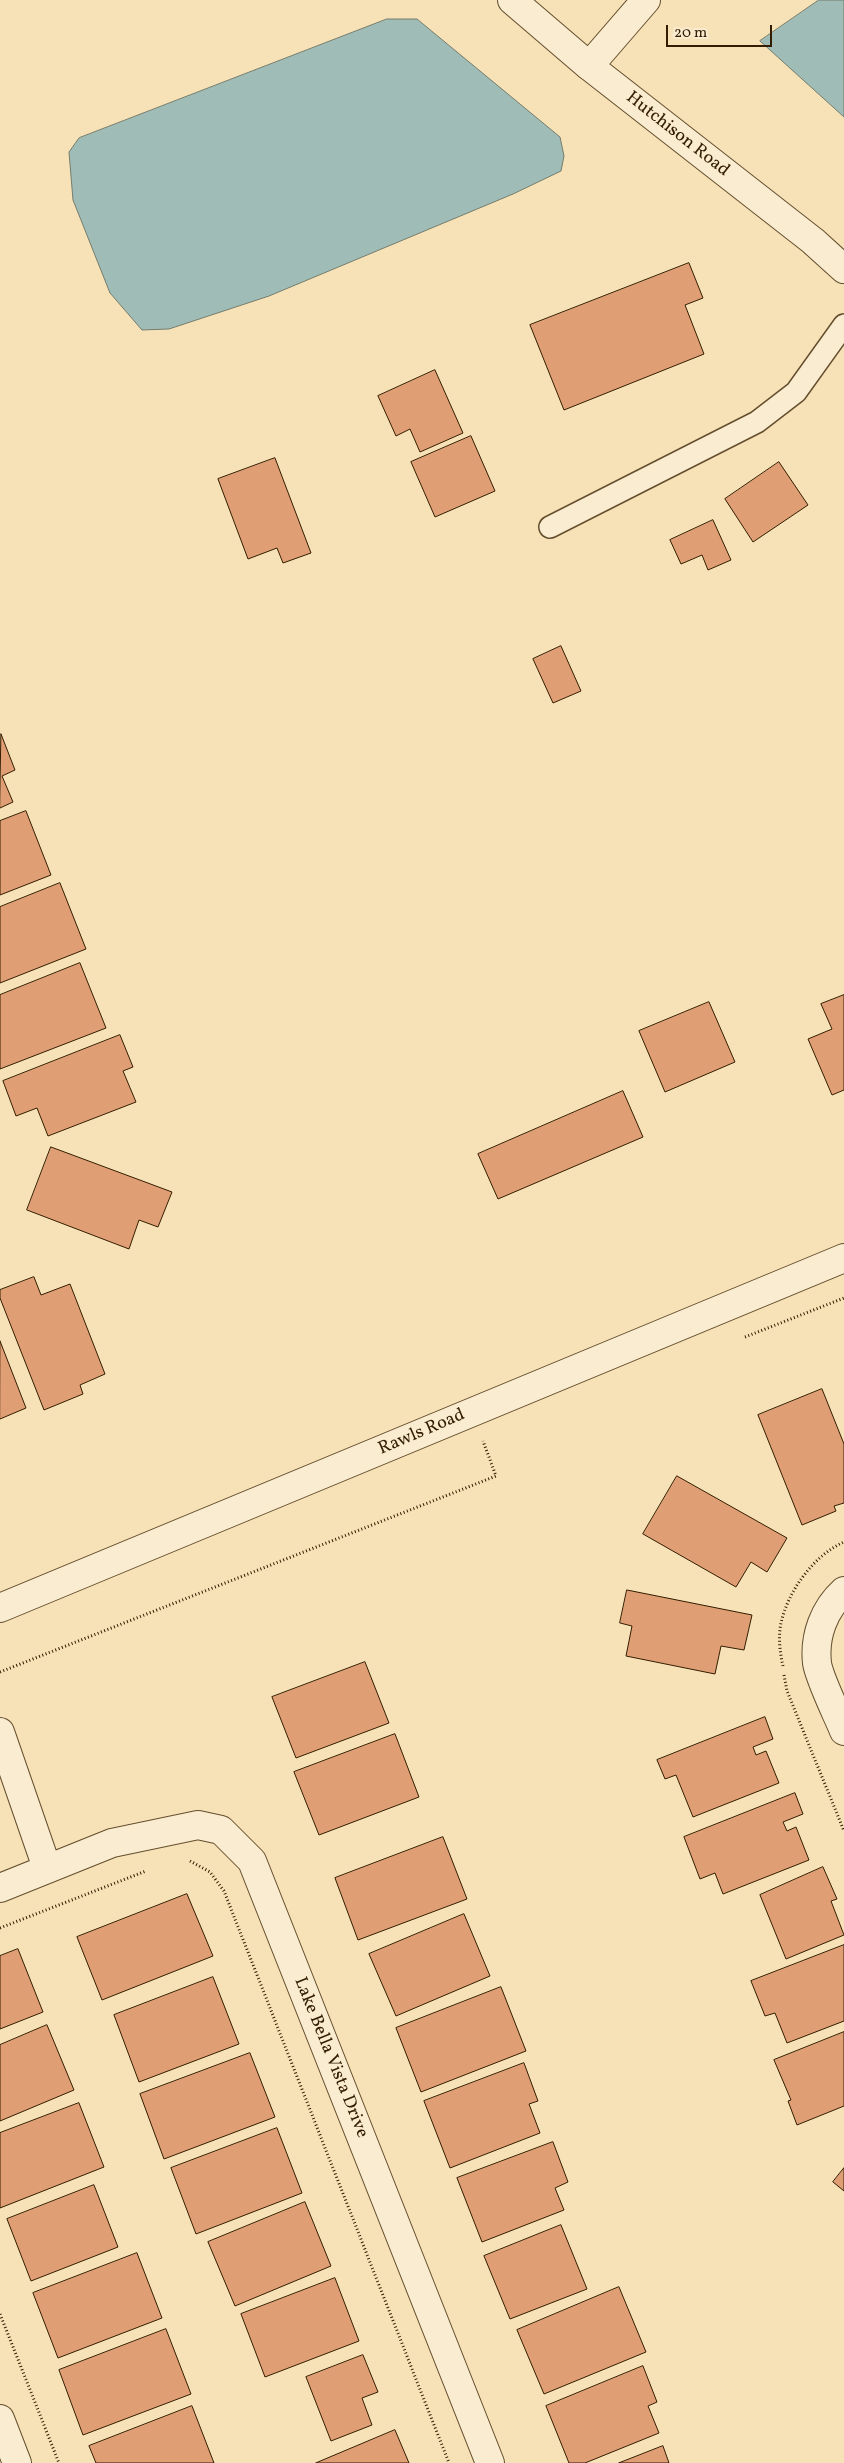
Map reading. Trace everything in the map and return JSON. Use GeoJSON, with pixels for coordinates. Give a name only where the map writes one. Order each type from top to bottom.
{"type":"FeatureCollection","features":[{"type":"Feature","properties":{"kind":"street","name":"Hutchison Road"},"geometry":{"type":"LineString","coordinates":[[512,0],[589,66],[813,241],[844,269]]}},
{"type":"Feature","properties":{"kind":"street"},"geometry":{"type":"LineString","coordinates":[[589,66],[646,0]]}},
{"type":"Feature","properties":{"kind":"street","name":"Rawls Road"},"geometry":{"type":"LineString","coordinates":[[0,1608],[844,1258]]}},
{"type":"Feature","properties":{"kind":"street"},"geometry":{"type":"LineString","coordinates":[[844,1591],[832,1601],[819,1631],[817,1664],[844,1732]]}},
{"type":"Feature","properties":{"kind":"street"},"geometry":{"type":"LineString","coordinates":[[0,1732],[47,1868]]}},
{"type":"Feature","properties":{"kind":"street","name":"Lake Bella Vista Drive"},"geometry":{"type":"LineString","coordinates":[[0,1888],[112,1843],[198,1825],[221,1830],[252,1861],[490,2463]]}},
{"type":"Feature","properties":{"kind":"street"},"geometry":{"type":"LineString","coordinates":[[0,2419],[17,2463]]}},
{"type":"Feature","properties":{"kind":"lane"},"geometry":{"type":"LineString","coordinates":[[550,527],[757,422],[796,392],[844,325]]}},
{"type":"Feature","properties":{"kind":"path"},"geometry":{"type":"LineString","coordinates":[[742,1338],[844,1298]]}},
{"type":"Feature","properties":{"kind":"path"},"geometry":{"type":"LineString","coordinates":[[0,1672],[496,1476],[482,1438]]}},
{"type":"Feature","properties":{"kind":"path"},"geometry":{"type":"LineString","coordinates":[[794,1589],[817,1560],[844,1542]]}},
{"type":"Feature","properties":{"kind":"path"},"geometry":{"type":"LineString","coordinates":[[185,1860],[194,1862],[210,1872],[224,1891],[449,2463]]}},
{"type":"Feature","properties":{"kind":"path"},"geometry":{"type":"LineString","coordinates":[[0,1928],[148,1870]]}},
{"type":"Feature","properties":{"kind":"path"},"geometry":{"type":"LineString","coordinates":[[0,2314],[59,2463]]}},
{"type":"Feature","properties":{"kind":"water"},"geometry":{"type":"Polygon","coordinates":[[[819,0],[844,0],[844,117],[760,41],[819,0]]]}},
{"type":"Feature","properties":{"kind":"water"},"geometry":{"type":"Polygon","coordinates":[[[387,19],[417,19],[560,137],[564,156],[561,171],[513,194],[269,296],[169,329],[142,330],[110,293],[73,200],[69,152],[79,138],[387,19]]]}},
{"type":"Feature","properties":{"kind":"building"},"geometry":{"type":"Polygon","coordinates":[[[689,263],[703,298],[685,305],[704,354],[564,410],[530,325],[689,263]]]}},
{"type":"Feature","properties":{"kind":"building"},"geometry":{"type":"Polygon","coordinates":[[[435,370],[463,433],[420,452],[410,429],[396,436],[378,396],[435,370]]]}},
{"type":"Feature","properties":{"kind":"building"},"geometry":{"type":"Polygon","coordinates":[[[471,436],[495,491],[435,517],[411,462],[471,436]]]}},
{"type":"Feature","properties":{"kind":"building"},"geometry":{"type":"Polygon","coordinates":[[[275,458],[311,553],[283,563],[277,548],[248,559],[218,479],[275,458]]]}},
{"type":"Feature","properties":{"kind":"building"},"geometry":{"type":"Polygon","coordinates":[[[779,462],[808,505],[753,542],[725,499],[779,462]]]}},
{"type":"Feature","properties":{"kind":"building"},"geometry":{"type":"Polygon","coordinates":[[[713,520],[731,560],[708,570],[702,555],[681,564],[670,540],[713,520]]]}},
{"type":"Feature","properties":{"kind":"building"},"geometry":{"type":"Polygon","coordinates":[[[561,646],[581,691],[553,703],[533,659],[561,646]]]}},
{"type":"Feature","properties":{"kind":"building"},"geometry":{"type":"Polygon","coordinates":[[[1,734],[15,770],[2,776],[13,802],[0,808],[1,734]]]}},
{"type":"Feature","properties":{"kind":"building"},"geometry":{"type":"Polygon","coordinates":[[[26,811],[51,875],[0,895],[0,821],[26,811]]]}},
{"type":"Feature","properties":{"kind":"building"},"geometry":{"type":"Polygon","coordinates":[[[60,883],[86,949],[0,983],[0,907],[60,883]]]}},
{"type":"Feature","properties":{"kind":"building"},"geometry":{"type":"Polygon","coordinates":[[[80,963],[106,1028],[0,1069],[0,995],[80,963]]]}},
{"type":"Feature","properties":{"kind":"building"},"geometry":{"type":"Polygon","coordinates":[[[844,995],[844,1090],[832,1095],[808,1039],[832,1029],[821,1004],[844,995]]]}},
{"type":"Feature","properties":{"kind":"building"},"geometry":{"type":"Polygon","coordinates":[[[709,1002],[735,1062],[665,1092],[639,1031],[709,1002]]]}},
{"type":"Feature","properties":{"kind":"building"},"geometry":{"type":"Polygon","coordinates":[[[120,1035],[133,1067],[123,1071],[136,1102],[48,1136],[37,1108],[16,1116],[3,1081],[120,1035]]]}},
{"type":"Feature","properties":{"kind":"building"},"geometry":{"type":"Polygon","coordinates":[[[623,1091],[643,1137],[498,1199],[478,1154],[623,1091]]]}},
{"type":"Feature","properties":{"kind":"building"},"geometry":{"type":"Polygon","coordinates":[[[51,1147],[172,1192],[158,1227],[139,1220],[129,1249],[27,1210],[51,1147]]]}},
{"type":"Feature","properties":{"kind":"building"},"geometry":{"type":"Polygon","coordinates":[[[34,1277],[41,1295],[70,1284],[105,1374],[80,1385],[83,1394],[44,1410],[0,1298],[0,1290],[34,1277]]]}},
{"type":"Feature","properties":{"kind":"building"},"geometry":{"type":"Polygon","coordinates":[[[0,1341],[26,1408],[0,1419],[0,1341]]]}},
{"type":"Feature","properties":{"kind":"building"},"geometry":{"type":"Polygon","coordinates":[[[822,1389],[844,1444],[844,1503],[834,1506],[836,1511],[802,1525],[758,1415],[822,1389]]]}},
{"type":"Feature","properties":{"kind":"building"},"geometry":{"type":"Polygon","coordinates":[[[677,1476],[787,1538],[767,1572],[751,1562],[736,1587],[643,1534],[677,1476]]]}},
{"type":"Feature","properties":{"kind":"building"},"geometry":{"type":"Polygon","coordinates":[[[627,1590],[752,1615],[744,1650],[721,1646],[715,1674],[626,1656],[632,1626],[620,1623],[627,1590]]]}},
{"type":"Feature","properties":{"kind":"building"},"geometry":{"type":"Polygon","coordinates":[[[365,1662],[389,1723],[296,1758],[272,1697],[365,1662]]]}},
{"type":"Feature","properties":{"kind":"building"},"geometry":{"type":"Polygon","coordinates":[[[765,1717],[773,1739],[753,1747],[756,1755],[766,1751],[779,1783],[693,1817],[676,1775],[665,1779],[657,1760],[765,1717]]]}},
{"type":"Feature","properties":{"kind":"building"},"geometry":{"type":"Polygon","coordinates":[[[395,1734],[419,1797],[319,1835],[294,1772],[395,1734]]]}},
{"type":"Feature","properties":{"kind":"building"},"geometry":{"type":"Polygon","coordinates":[[[795,1793],[803,1814],[783,1822],[787,1831],[796,1827],[809,1860],[723,1894],[715,1873],[700,1879],[684,1837],[795,1793]]]}},
{"type":"Feature","properties":{"kind":"building"},"geometry":{"type":"Polygon","coordinates":[[[443,1837],[467,1899],[358,1940],[335,1878],[443,1837]]]}},
{"type":"Feature","properties":{"kind":"building"},"geometry":{"type":"Polygon","coordinates":[[[823,1867],[837,1899],[831,1901],[844,1935],[786,1959],[760,1895],[823,1867]]]}},
{"type":"Feature","properties":{"kind":"building"},"geometry":{"type":"Polygon","coordinates":[[[187,1894],[213,1956],[102,2000],[77,1937],[187,1894]]]}},
{"type":"Feature","properties":{"kind":"building"},"geometry":{"type":"Polygon","coordinates":[[[464,1914],[490,1976],[396,2016],[369,1954],[464,1914]]]}},
{"type":"Feature","properties":{"kind":"building"},"geometry":{"type":"Polygon","coordinates":[[[844,1945],[844,2021],[787,2043],[775,2013],[765,2016],[751,1981],[844,1945]]]}},
{"type":"Feature","properties":{"kind":"building"},"geometry":{"type":"Polygon","coordinates":[[[18,1949],[43,2012],[0,2029],[0,1956],[18,1949]]]}},
{"type":"Feature","properties":{"kind":"building"},"geometry":{"type":"Polygon","coordinates":[[[213,1977],[239,2044],[139,2082],[114,2015],[213,1977]]]}},
{"type":"Feature","properties":{"kind":"building"},"geometry":{"type":"Polygon","coordinates":[[[501,1987],[526,2051],[421,2092],[396,2028],[501,1987]]]}},
{"type":"Feature","properties":{"kind":"building"},"geometry":{"type":"Polygon","coordinates":[[[47,2025],[74,2090],[0,2121],[0,2045],[47,2025]]]}},
{"type":"Feature","properties":{"kind":"building"},"geometry":{"type":"Polygon","coordinates":[[[844,2032],[844,2106],[797,2125],[788,2101],[791,2100],[774,2060],[844,2032]]]}},
{"type":"Feature","properties":{"kind":"building"},"geometry":{"type":"Polygon","coordinates":[[[250,2053],[275,2117],[164,2159],[140,2094],[250,2053]]]}},
{"type":"Feature","properties":{"kind":"building"},"geometry":{"type":"Polygon","coordinates":[[[524,2063],[538,2101],[529,2104],[540,2133],[450,2168],[424,2101],[524,2063]]]}},
{"type":"Feature","properties":{"kind":"building"},"geometry":{"type":"Polygon","coordinates":[[[79,2103],[104,2167],[0,2208],[0,2133],[79,2103]]]}},
{"type":"Feature","properties":{"kind":"building"},"geometry":{"type":"Polygon","coordinates":[[[277,2128],[302,2193],[196,2234],[171,2168],[277,2128]]]}},
{"type":"Feature","properties":{"kind":"building"},"geometry":{"type":"Polygon","coordinates":[[[553,2142],[568,2182],[555,2188],[564,2210],[482,2242],[457,2178],[553,2142]]]}},
{"type":"Feature","properties":{"kind":"building"},"geometry":{"type":"Polygon","coordinates":[[[844,2168],[844,2191],[833,2182],[844,2168]]]}},
{"type":"Feature","properties":{"kind":"building"},"geometry":{"type":"Polygon","coordinates":[[[94,2185],[118,2247],[31,2281],[7,2219],[94,2185]]]}},
{"type":"Feature","properties":{"kind":"building"},"geometry":{"type":"Polygon","coordinates":[[[305,2202],[331,2266],[235,2306],[208,2242],[305,2202]]]}},
{"type":"Feature","properties":{"kind":"building"},"geometry":{"type":"Polygon","coordinates":[[[561,2225],[587,2289],[510,2319],[484,2256],[561,2225]]]}},
{"type":"Feature","properties":{"kind":"building"},"geometry":{"type":"Polygon","coordinates":[[[137,2253],[162,2318],[58,2358],[33,2293],[137,2253]]]}},
{"type":"Feature","properties":{"kind":"building"},"geometry":{"type":"Polygon","coordinates":[[[335,2278],[359,2341],[265,2377],[241,2314],[335,2278]]]}},
{"type":"Feature","properties":{"kind":"building"},"geometry":{"type":"Polygon","coordinates":[[[619,2287],[646,2352],[544,2394],[517,2330],[619,2287]]]}},
{"type":"Feature","properties":{"kind":"building"},"geometry":{"type":"Polygon","coordinates":[[[166,2329],[191,2394],[83,2435],[59,2370],[166,2329]]]}},
{"type":"Feature","properties":{"kind":"building"},"geometry":{"type":"Polygon","coordinates":[[[363,2355],[378,2392],[362,2398],[372,2425],[331,2441],[306,2377],[363,2355]]]}},
{"type":"Feature","properties":{"kind":"building"},"geometry":{"type":"Polygon","coordinates":[[[643,2366],[657,2402],[648,2406],[659,2433],[585,2463],[569,2463],[546,2406],[643,2366]]]}},
{"type":"Feature","properties":{"kind":"building"},"geometry":{"type":"Polygon","coordinates":[[[192,2406],[214,2463],[96,2463],[89,2446],[192,2406]]]}},
{"type":"Feature","properties":{"kind":"building"},"geometry":{"type":"Polygon","coordinates":[[[395,2430],[409,2463],[316,2463],[395,2430]]]}},
{"type":"Feature","properties":{"kind":"building"},"geometry":{"type":"Polygon","coordinates":[[[663,2446],[669,2463],[619,2463],[663,2446]]]}}]}
